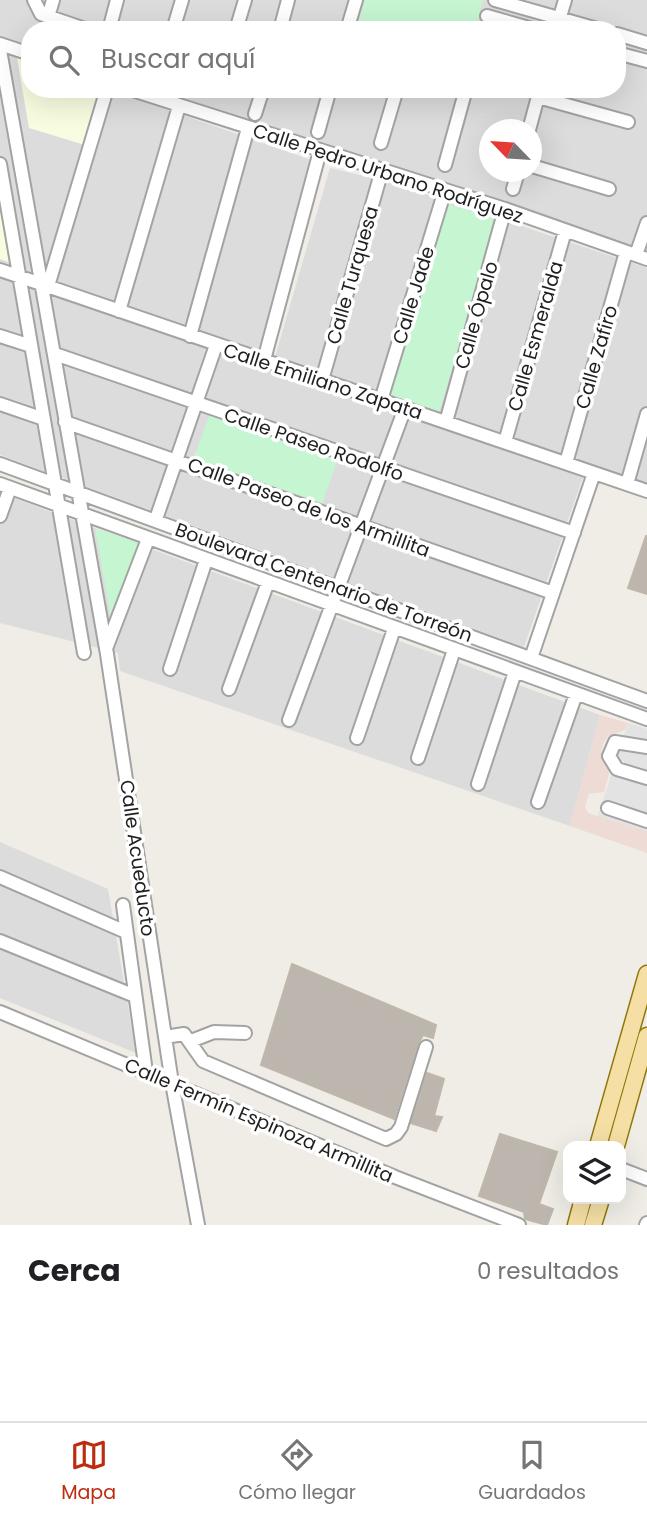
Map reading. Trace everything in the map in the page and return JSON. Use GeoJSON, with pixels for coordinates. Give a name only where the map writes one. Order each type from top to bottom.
{"type":"FeatureCollection","features":[{"type":"Feature","properties":{"kind":"main road"},"geometry":{"type":"LineString","coordinates":[[599,1141],[647,974]]}},
{"type":"Feature","properties":{"kind":"main road"},"geometry":{"type":"LineString","coordinates":[[617,1141],[647,1036]]}},
{"type":"Feature","properties":{"kind":"main road"},"geometry":{"type":"LineString","coordinates":[[576,1225],[582,1204]]}},
{"type":"Feature","properties":{"kind":"main road"},"geometry":{"type":"LineString","coordinates":[[593,1225],[599,1204]]}},
{"type":"Feature","properties":{"kind":"street"},"geometry":{"type":"LineString","coordinates":[[34,0],[45,15],[62,21]]}},
{"type":"Feature","properties":{"kind":"street"},"geometry":{"type":"LineString","coordinates":[[45,15],[53,0]]}},
{"type":"Feature","properties":{"kind":"street"},"geometry":{"type":"LineString","coordinates":[[111,21],[117,0]]}},
{"type":"Feature","properties":{"kind":"street"},"geometry":{"type":"LineString","coordinates":[[176,21],[182,0]]}},
{"type":"Feature","properties":{"kind":"street"},"geometry":{"type":"LineString","coordinates":[[239,21],[245,0]]}},
{"type":"Feature","properties":{"kind":"street"},"geometry":{"type":"LineString","coordinates":[[282,21],[288,0]]}},
{"type":"Feature","properties":{"kind":"street"},"geometry":{"type":"LineString","coordinates":[[350,21],[356,0]]}},
{"type":"Feature","properties":{"kind":"street"},"geometry":{"type":"LineString","coordinates":[[486,21],[493,0],[550,21]]}},
{"type":"Feature","properties":{"kind":"street"},"geometry":{"type":"LineString","coordinates":[[559,21],[565,0]]}},
{"type":"Feature","properties":{"kind":"street"},"geometry":{"type":"LineString","coordinates":[[487,16],[504,21]]}},
{"type":"Feature","properties":{"kind":"street"},"geometry":{"type":"LineString","coordinates":[[626,37],[647,43]]}},
{"type":"Feature","properties":{"kind":"street"},"geometry":{"type":"LineString","coordinates":[[0,44],[21,51]]}},
{"type":"Feature","properties":{"kind":"street","name":"Calle Acueducto"},"geometry":{"type":"LineString","coordinates":[[0,50],[44,285],[65,422],[106,648],[172,1083],[198,1225]]}},
{"type":"Feature","properties":{"kind":"street"},"geometry":{"type":"LineString","coordinates":[[626,55],[647,61]]}},
{"type":"Feature","properties":{"kind":"street"},"geometry":{"type":"LineString","coordinates":[[44,285],[104,98]]}},
{"type":"Feature","properties":{"kind":"street","name":"Calle Pedro Urbano Rodríguez"},"geometry":{"type":"LineString","coordinates":[[155,98],[505,209],[636,255]]}},
{"type":"Feature","properties":{"kind":"street"},"geometry":{"type":"LineString","coordinates":[[256,114],[260,98]]}},
{"type":"Feature","properties":{"kind":"street"},"geometry":{"type":"LineString","coordinates":[[318,132],[327,98]]}},
{"type":"Feature","properties":{"kind":"street"},"geometry":{"type":"LineString","coordinates":[[381,143],[394,98]]}},
{"type":"Feature","properties":{"kind":"street"},"geometry":{"type":"LineString","coordinates":[[445,165],[464,98]]}},
{"type":"Feature","properties":{"kind":"street"},"geometry":{"type":"LineString","coordinates":[[532,119],[538,98]]}},
{"type":"Feature","properties":{"kind":"street"},"geometry":{"type":"LineString","coordinates":[[554,98],[628,122]]}},
{"type":"Feature","properties":{"kind":"street"},"geometry":{"type":"LineString","coordinates":[[119,311],[179,106]]}},
{"type":"Feature","properties":{"kind":"street"},"geometry":{"type":"LineString","coordinates":[[190,336],[248,128]]}},
{"type":"Feature","properties":{"kind":"street"},"geometry":{"type":"LineString","coordinates":[[264,360],[320,151]]}},
{"type":"Feature","properties":{"kind":"street"},"geometry":{"type":"LineString","coordinates":[[0,164],[22,278],[41,418],[84,653]]}},
{"type":"Feature","properties":{"kind":"street"},"geometry":{"type":"LineString","coordinates":[[542,169],[609,189]]}},
{"type":"Feature","properties":{"kind":"street","name":"Calle Turquesa"},"geometry":{"type":"LineString","coordinates":[[321,380],[382,170]]}},
{"type":"Feature","properties":{"kind":"street"},"geometry":{"type":"LineString","coordinates":[[513,189],[515,182]]}},
{"type":"Feature","properties":{"kind":"street","name":"Calle Jade"},"geometry":{"type":"LineString","coordinates":[[381,400],[445,190]]}},
{"type":"Feature","properties":{"kind":"street","name":"Calle Ópalo"},"geometry":{"type":"LineString","coordinates":[[446,422],[505,209]]}},
{"type":"Feature","properties":{"kind":"street","name":"Calle Zafiro"},"geometry":{"type":"LineString","coordinates":[[566,463],[647,223]]}},
{"type":"Feature","properties":{"kind":"street","name":"Calle Esmeralda"},"geometry":{"type":"LineString","coordinates":[[505,442],[565,230]]}},
{"type":"Feature","properties":{"kind":"street","name":"Calle Emiliano Zapata"},"geometry":{"type":"LineString","coordinates":[[0,270],[647,491]]}},
{"type":"Feature","properties":{"kind":"street"},"geometry":{"type":"LineString","coordinates":[[0,336],[30,346]]}},
{"type":"Feature","properties":{"kind":"street"},"geometry":{"type":"LineString","coordinates":[[156,519],[216,345]]}},
{"type":"Feature","properties":{"kind":"street","name":"Calle Paseo Rodolfo"},"geometry":{"type":"LineString","coordinates":[[54,354],[574,533]]}},
{"type":"Feature","properties":{"kind":"street"},"geometry":{"type":"LineString","coordinates":[[0,404],[41,418]]}},
{"type":"Feature","properties":{"kind":"street"},"geometry":{"type":"LineString","coordinates":[[289,720],[405,408]]}},
{"type":"Feature","properties":{"kind":"street"},"geometry":{"type":"LineString","coordinates":[[627,484],[647,414]]}},
{"type":"Feature","properties":{"kind":"street","name":"Calle Paseo de los Armillita"},"geometry":{"type":"LineString","coordinates":[[65,422],[553,593]]}},
{"type":"Feature","properties":{"kind":"street","name":"Boulevard Centenario de Torreón"},"geometry":{"type":"LineString","coordinates":[[0,464],[156,519],[335,598],[394,629],[647,719]]}},
{"type":"Feature","properties":{"kind":"street"},"geometry":{"type":"LineString","coordinates":[[531,658],[594,473]]}},
{"type":"Feature","properties":{"kind":"street"},"geometry":{"type":"LineString","coordinates":[[0,516],[5,486]]}},
{"type":"Feature","properties":{"kind":"street","name":"Boulevard Centenario de Torreón"},"geometry":{"type":"LineString","coordinates":[[5,486],[268,582],[335,598],[531,658],[647,701]]}},
{"type":"Feature","properties":{"kind":"street"},"geometry":{"type":"LineString","coordinates":[[106,648],[148,539]]}},
{"type":"Feature","properties":{"kind":"street"},"geometry":{"type":"LineString","coordinates":[[170,669],[211,561],[221,557],[335,598]]}},
{"type":"Feature","properties":{"kind":"street"},"geometry":{"type":"LineString","coordinates":[[229,689],[268,582]]}},
{"type":"Feature","properties":{"kind":"street"},"geometry":{"type":"LineString","coordinates":[[357,738],[394,629]]}},
{"type":"Feature","properties":{"kind":"street"},"geometry":{"type":"LineString","coordinates":[[418,758],[454,650]]}},
{"type":"Feature","properties":{"kind":"street"},"geometry":{"type":"LineString","coordinates":[[478,784],[514,671]]}},
{"type":"Feature","properties":{"kind":"street"},"geometry":{"type":"LineString","coordinates":[[538,802],[576,694]]}},
{"type":"Feature","properties":{"kind":"street"},"geometry":{"type":"LineString","coordinates":[[647,747],[615,742],[609,756],[617,769],[647,778]]}},
{"type":"Feature","properties":{"kind":"street"},"geometry":{"type":"LineString","coordinates":[[608,808],[647,821]]}},
{"type":"Feature","properties":{"kind":"street"},"geometry":{"type":"LineString","coordinates":[[0,877],[126,932]]}},
{"type":"Feature","properties":{"kind":"street","name":"Calle Acueducto"},"geometry":{"type":"LineString","coordinates":[[123,905],[146,1072]]}},
{"type":"Feature","properties":{"kind":"street"},"geometry":{"type":"LineString","coordinates":[[0,941],[135,996]]}},
{"type":"Feature","properties":{"kind":"street","name":"Calle Fermín Espinoza Armillita"},"geometry":{"type":"LineString","coordinates":[[0,1012],[395,1177],[519,1225]]}},
{"type":"Feature","properties":{"kind":"street"},"geometry":{"type":"LineString","coordinates":[[191,1041],[214,1032],[245,1033]]}},
{"type":"Feature","properties":{"kind":"street"},"geometry":{"type":"LineString","coordinates":[[165,1037],[184,1034],[203,1061],[386,1139],[396,1134],[401,1127],[426,1047]]}},
{"type":"Feature","properties":{"kind":"street"},"geometry":{"type":"LineString","coordinates":[[626,1171],[647,1179]]}},
{"type":"Feature","properties":{"kind":"shaded area"},"geometry":{"type":"Polygon","coordinates":[[[0,0],[647,0],[647,251],[183,98],[626,98],[626,21],[21,21],[21,45],[0,38],[0,0]]]}},
{"type":"Feature","properties":{"kind":"shaded area"},"geometry":{"type":"Polygon","coordinates":[[[0,51],[21,59],[21,98],[134,98],[311,160],[258,351],[0,262],[0,51]]]}},
{"type":"Feature","properties":{"kind":"shaded area"},"geometry":{"type":"Polygon","coordinates":[[[17,58],[21,60],[21,81],[17,58]]]}},
{"type":"Feature","properties":{"kind":"shaded area"},"geometry":{"type":"Polygon","coordinates":[[[24,98],[98,98],[85,145],[29,128],[24,98]]]}},
{"type":"Feature","properties":{"kind":"shaded area"},"geometry":{"type":"Polygon","coordinates":[[[330,168],[393,183],[647,268],[647,484],[275,357],[330,168]]]}},
{"type":"Feature","properties":{"kind":"shaded area"},"geometry":{"type":"Polygon","coordinates":[[[0,195],[11,263],[0,259],[0,195]]]}},
{"type":"Feature","properties":{"kind":"shaded area"},"geometry":{"type":"Polygon","coordinates":[[[0,278],[583,477],[524,647],[0,455],[0,278]]]}},
{"type":"Feature","properties":{"kind":"shaded area"},"geometry":{"type":"Polygon","coordinates":[[[0,493],[600,715],[570,826],[120,671],[118,653],[0,623],[0,493]]]}},
{"type":"Feature","properties":{"kind":"shaded area"},"geometry":{"type":"Polygon","coordinates":[[[600,715],[628,723],[625,730],[607,737],[603,744],[601,752],[611,766],[604,792],[589,794],[585,806],[588,813],[647,831],[647,853],[570,826],[600,715]]]}},
{"type":"Feature","properties":{"kind":"shaded area"},"geometry":{"type":"Polygon","coordinates":[[[628,723],[647,729],[647,831],[598,816],[628,723]]]}},
{"type":"Feature","properties":{"kind":"shaded area"},"geometry":{"type":"Polygon","coordinates":[[[0,842],[108,889],[136,1053],[0,998],[0,842]]]}},
{"type":"Feature","properties":{"kind":"green space"},"geometry":{"type":"Polygon","coordinates":[[[365,0],[483,0],[477,21],[359,21],[365,0]]]}},
{"type":"Feature","properties":{"kind":"green space"},"geometry":{"type":"Polygon","coordinates":[[[447,204],[496,219],[439,413],[390,399],[447,204]]]}},
{"type":"Feature","properties":{"kind":"green space"},"geometry":{"type":"Polygon","coordinates":[[[210,414],[337,461],[322,504],[193,460],[210,414]]]}},
{"type":"Feature","properties":{"kind":"green space"},"geometry":{"type":"Polygon","coordinates":[[[95,528],[142,544],[111,618],[95,528]]]}},
{"type":"Feature","properties":{"kind":"building"},"geometry":{"type":"Polygon","coordinates":[[[647,536],[647,594],[628,588],[647,536]]]}},
{"type":"Feature","properties":{"kind":"building"},"geometry":{"type":"Polygon","coordinates":[[[292,964],[436,1025],[433,1038],[423,1035],[418,1044],[394,1119],[261,1065],[292,964]]]}},
{"type":"Feature","properties":{"kind":"building"},"geometry":{"type":"Polygon","coordinates":[[[427,1073],[444,1079],[434,1116],[442,1117],[436,1131],[411,1123],[427,1073]]]}},
{"type":"Feature","properties":{"kind":"building"},"geometry":{"type":"Polygon","coordinates":[[[500,1134],[557,1152],[539,1204],[553,1209],[547,1225],[525,1219],[524,1212],[479,1196],[500,1134]]]}}]}
